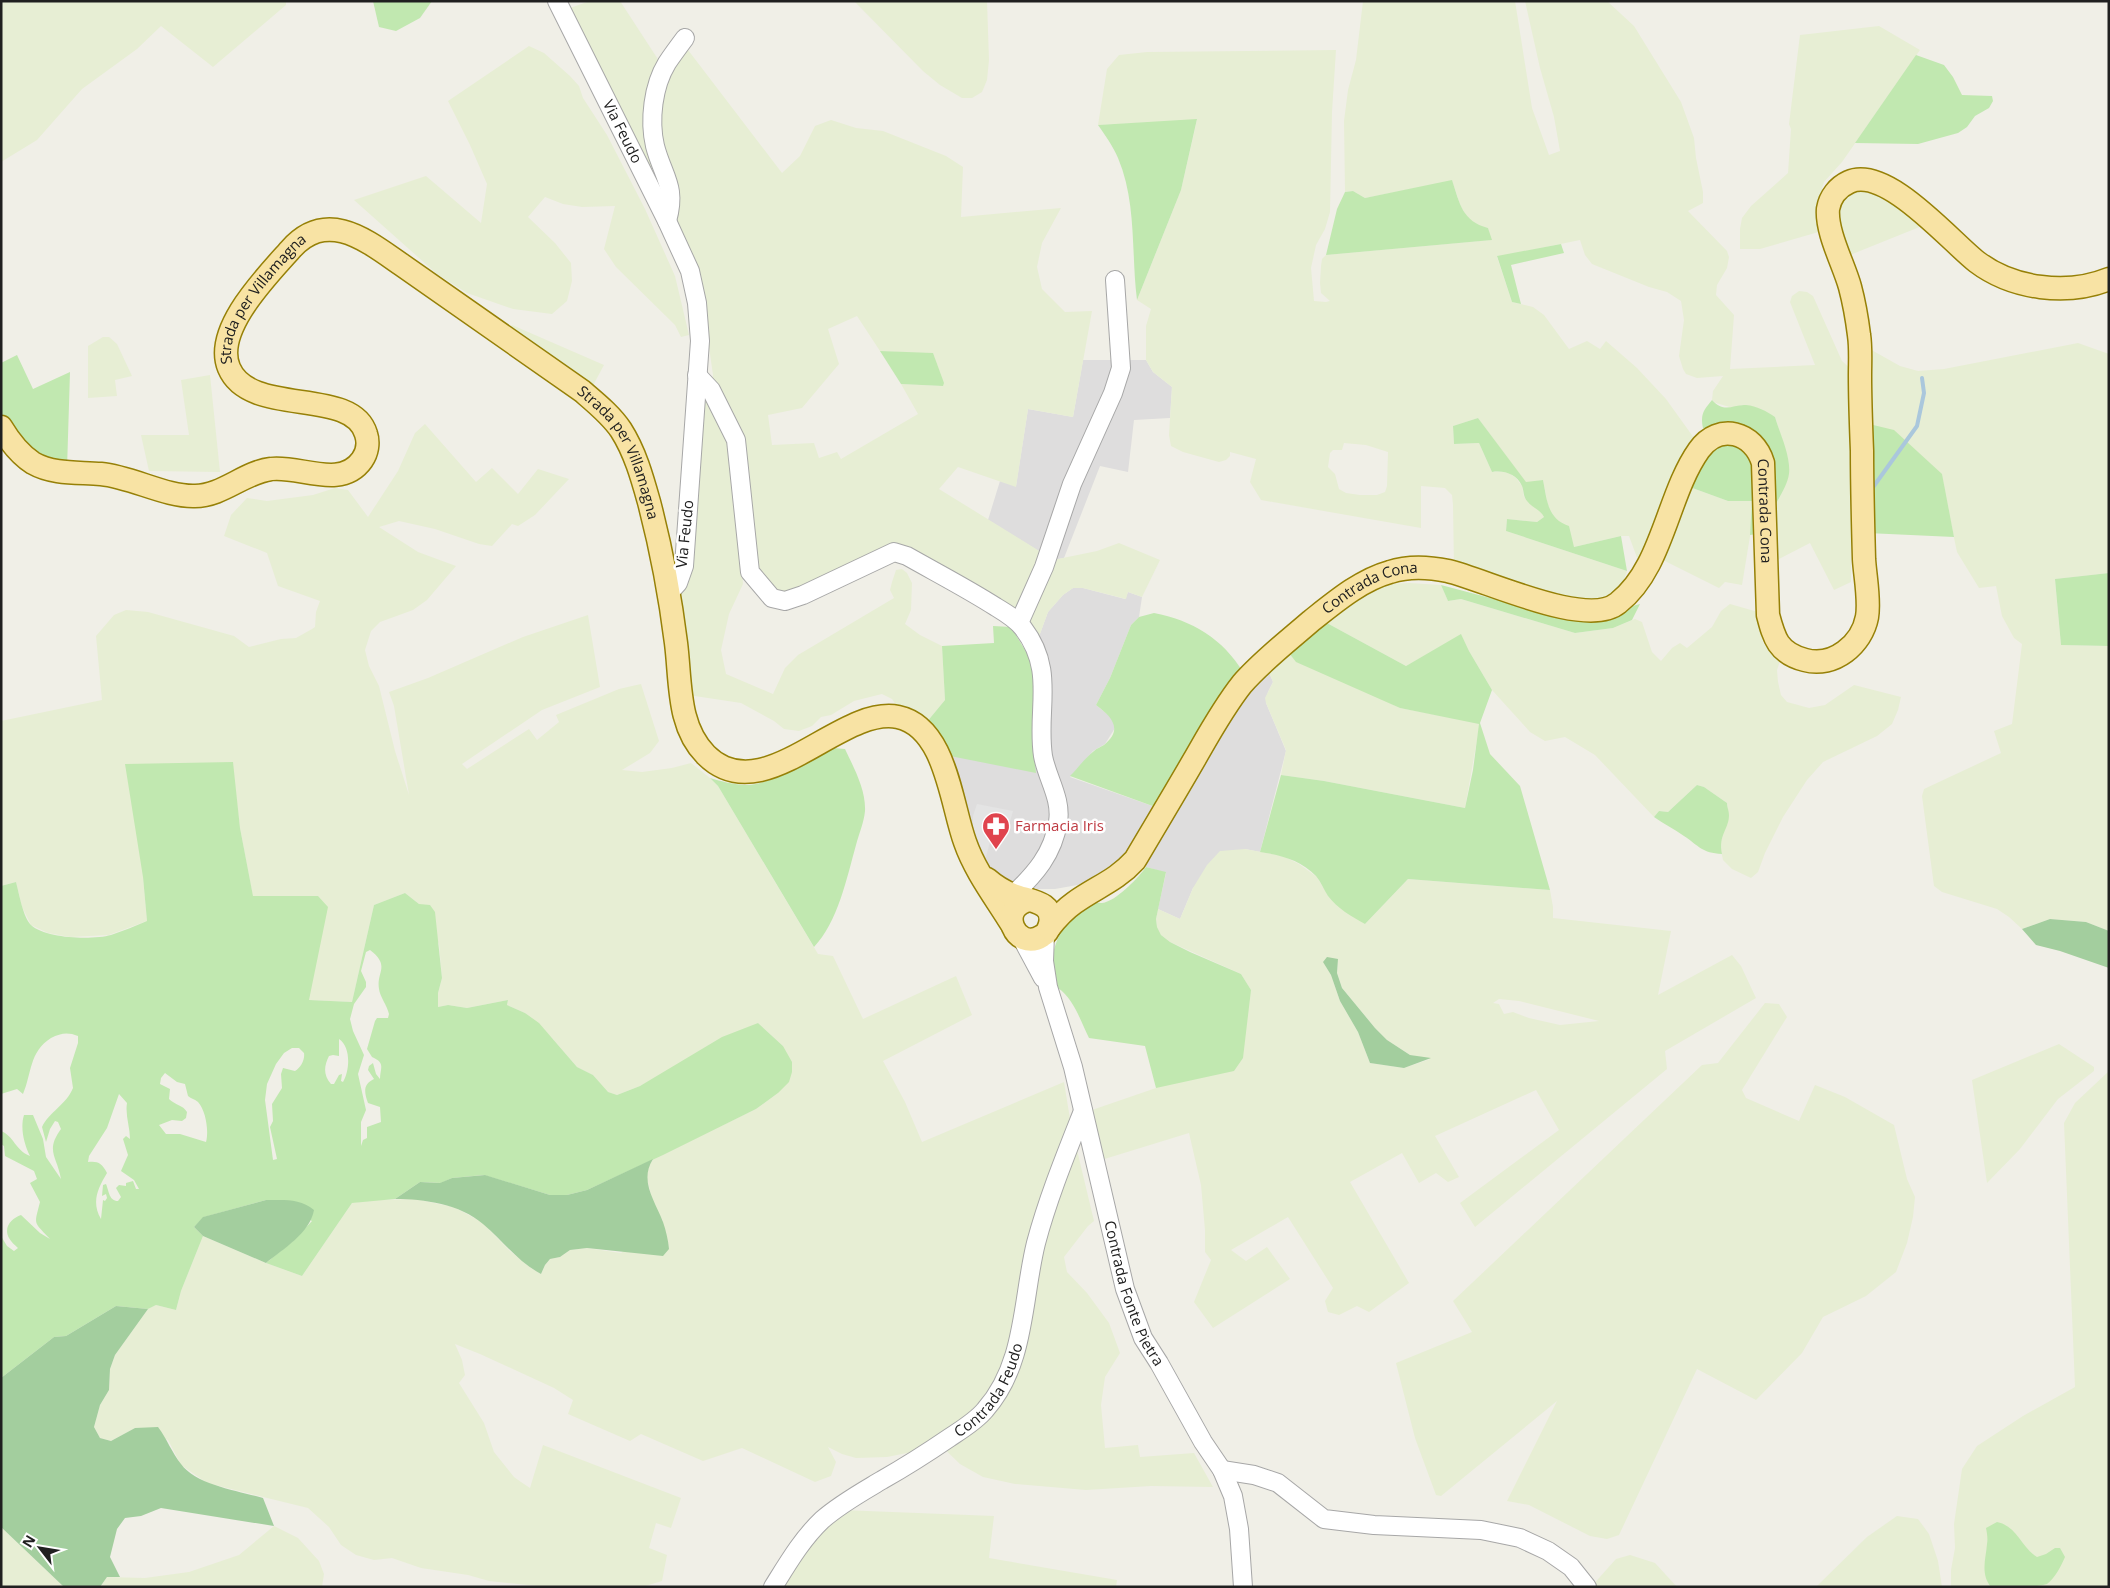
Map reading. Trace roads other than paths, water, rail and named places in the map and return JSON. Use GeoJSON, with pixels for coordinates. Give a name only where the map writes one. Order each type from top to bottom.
{"type":"FeatureCollection","features":[{"type":"Feature","properties":{"kind":"main road","name":"Contrada Cona"},"geometry":{"type":"LineString","coordinates":[[1047,931],[1068,907],[1126,870],[1135,860],[1225,708],[1244,683],[1279,648],[1332,604],[1367,581],[1390,572],[1412,567],[1448,571],[1553,604],[1591,612],[1606,610],[1618,604],[1632,589],[1647,566],[1694,459],[1706,442],[1718,435],[1727,433],[1738,435],[1750,441],[1760,454],[1763,463],[1768,615],[1774,640],[1787,652],[1804,660],[1820,662],[1847,650],[1861,635],[1867,615],[1864,557],[1860,337],[1850,288],[1828,217],[1830,200],[1836,191],[1848,183],[1864,180],[1884,186],[1908,200],[1977,262],[2013,281],[2032,286],[2072,289],[2109,279]]}},
{"type":"Feature","properties":{"kind":"main road","name":"Strada per Villamagna"},"geometry":{"type":"LineString","coordinates":[[1,428],[20,454],[35,464],[48,469],[104,474],[131,480],[161,490],[196,496],[222,489],[271,469],[333,475],[356,468],[364,457],[368,444],[364,428],[357,420],[331,407],[253,392],[242,386],[233,376],[226,357],[226,344],[238,316],[256,288],[293,246],[309,234],[319,230],[340,229],[390,256],[582,391],[606,412],[621,430],[632,450],[659,540],[669,593]]}},
{"type":"Feature","properties":{"kind":"main road"},"geometry":{"type":"LineString","coordinates":[[669,593],[682,703],[690,734],[707,756],[725,768],[751,774],[784,761],[869,719],[890,716],[910,722],[925,733],[946,772],[965,843],[981,873],[1016,930],[1034,940],[1047,931],[1050,915],[1029,900],[996,886],[981,873]]}},
{"type":"Feature","properties":{"kind":"main road","name":"Contrada Cona"},"geometry":{"type":"LineString","coordinates":[[1029,900],[1091,893]]}},
{"type":"Feature","properties":{"kind":"main road"},"geometry":{"type":"LineString","coordinates":[[1016,930],[1014,910],[1029,900]]}},
{"type":"Feature","properties":{"kind":"street","name":"Via Feudo"},"geometry":{"type":"LineString","coordinates":[[557,1],[667,220],[690,271],[697,303],[700,341],[684,566],[678,583],[669,593]]}},
{"type":"Feature","properties":{"kind":"street"},"geometry":{"type":"LineString","coordinates":[[667,220],[672,204],[671,191],[655,146],[652,120],[656,92],[666,65],[685,38]]}},
{"type":"Feature","properties":{"kind":"street"},"geometry":{"type":"LineString","coordinates":[[1019,623],[1044,567],[1072,484],[1113,393],[1122,368],[1115,280]]}},
{"type":"Feature","properties":{"kind":"street"},"geometry":{"type":"LineString","coordinates":[[698,375],[711,390],[736,440],[750,572],[772,598],[785,601],[804,595],[894,552],[908,556],[985,600],[1019,623],[1036,650],[1044,676],[1041,740],[1044,759],[1056,798],[1058,821],[1052,845],[1038,870],[1029,900]]}},
{"type":"Feature","properties":{"kind":"street"},"geometry":{"type":"LineString","coordinates":[[1016,930],[1048,987]]}},
{"type":"Feature","properties":{"kind":"street"},"geometry":{"type":"LineString","coordinates":[[1047,931],[1044,961],[1048,987]]}},
{"type":"Feature","properties":{"kind":"street","name":"Contrada Fonte Pietra"},"geometry":{"type":"LineString","coordinates":[[1048,987],[1073,1067],[1118,1264],[1133,1316],[1142,1338],[1159,1363],[1203,1442],[1222,1470],[1233,1496],[1239,1529],[1243,1587]]}},
{"type":"Feature","properties":{"kind":"street","name":"Contrada Feudo"},"geometry":{"type":"LineString","coordinates":[[773,1587],[801,1544],[822,1520],[847,1501],[956,1434],[985,1411],[1003,1384],[1014,1360],[1037,1242],[1057,1178],[1083,1111]]}},
{"type":"Feature","properties":{"kind":"street"},"geometry":{"type":"LineString","coordinates":[[1222,1470],[1254,1475],[1278,1483],[1324,1518],[1374,1525],[1481,1530],[1520,1538],[1548,1551],[1571,1567],[1587,1587]]}},
{"type":"Feature","properties":{"kind":"waterway"},"geometry":{"type":"LineString","coordinates":[[1871,490],[1917,426],[1924,393],[1922,378]]}},
{"type":"Feature","properties":{"kind":"place","name":"Farmacia Iris"},"geometry":{"type":"Point","coordinates":[996,850]}}]}
